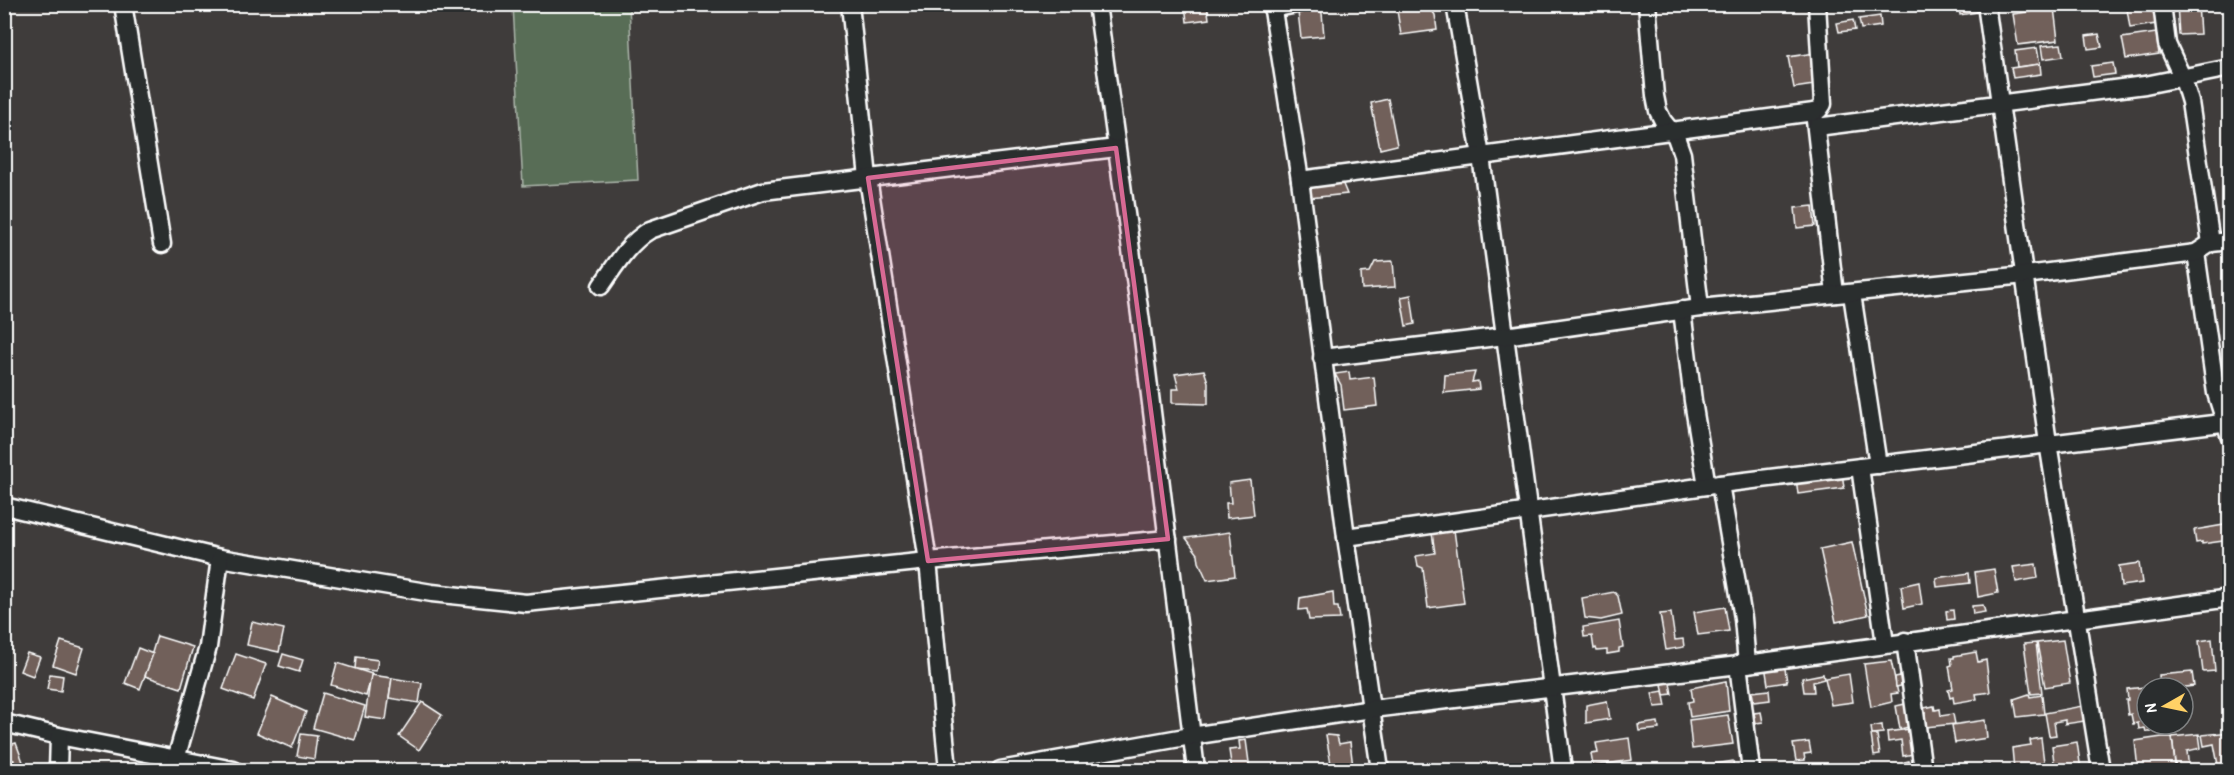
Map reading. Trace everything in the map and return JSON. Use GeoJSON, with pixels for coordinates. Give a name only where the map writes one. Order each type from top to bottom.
{"type":"FeatureCollection","features":[{"type":"Feature","properties":{"kind":"street"},"geometry":{"type":"LineString","coordinates":[[123,4],[162,244]]}},
{"type":"Feature","properties":{"kind":"street"},"geometry":{"type":"LineString","coordinates":[[850,4],[868,178],[928,561],[948,771]]}},
{"type":"Feature","properties":{"kind":"street"},"geometry":{"type":"LineString","coordinates":[[1097,4],[1141,322],[1196,771]]}},
{"type":"Feature","properties":{"kind":"street"},"geometry":{"type":"LineString","coordinates":[[1297,4],[1272,7],[1300,180],[1346,537],[1380,771]]}},
{"type":"Feature","properties":{"kind":"street"},"geometry":{"type":"LineString","coordinates":[[1455,4],[1481,156],[1563,771]]}},
{"type":"Feature","properties":{"kind":"street"},"geometry":{"type":"LineString","coordinates":[[1647,4],[1658,111],[1676,137],[1682,154],[1700,308]]}},
{"type":"Feature","properties":{"kind":"street"},"geometry":{"type":"LineString","coordinates":[[1817,4],[1823,104],[1816,119],[1834,294]]}},
{"type":"Feature","properties":{"kind":"street"},"geometry":{"type":"LineString","coordinates":[[1986,4],[2048,442],[2101,771]]}},
{"type":"Feature","properties":{"kind":"street"},"geometry":{"type":"LineString","coordinates":[[2162,4],[2167,44],[2183,79],[2191,109],[2211,243]]}},
{"type":"Feature","properties":{"kind":"street"},"geometry":{"type":"LineString","coordinates":[[1300,180],[1669,130],[2000,105],[2183,79],[2229,68]]}},
{"type":"Feature","properties":{"kind":"street"},"geometry":{"type":"LineString","coordinates":[[601,286],[622,255],[650,230],[763,191],[1116,148]]}},
{"type":"Feature","properties":{"kind":"street"},"geometry":{"type":"LineString","coordinates":[[1322,358],[1505,336],[1682,310],[2025,275],[2196,253],[2211,243],[2229,241]]}},
{"type":"Feature","properties":{"kind":"street"},"geometry":{"type":"LineString","coordinates":[[1346,537],[1713,485],[2048,442],[2228,427],[2216,393],[2196,253]]}},
{"type":"Feature","properties":{"kind":"street"},"geometry":{"type":"LineString","coordinates":[[1852,294],[1878,465]]}},
{"type":"Feature","properties":{"kind":"street"},"geometry":{"type":"LineString","coordinates":[[1682,310],[1693,400],[1743,618],[1742,664],[1751,771]]}},
{"type":"Feature","properties":{"kind":"street"},"geometry":{"type":"LineString","coordinates":[[1860,467],[1885,644]]}},
{"type":"Feature","properties":{"kind":"street"},"geometry":{"type":"LineString","coordinates":[[4,506],[220,558],[432,593],[526,603],[928,561],[1168,539]]}},
{"type":"Feature","properties":{"kind":"street"},"geometry":{"type":"LineString","coordinates":[[176,759],[208,647],[220,558]]}},
{"type":"Feature","properties":{"kind":"street"},"geometry":{"type":"LineString","coordinates":[[1000,771],[1191,736],[1372,710],[1742,664],[2229,598]]}},
{"type":"Feature","properties":{"kind":"street"},"geometry":{"type":"LineString","coordinates":[[1905,641],[1923,771]]}},
{"type":"Feature","properties":{"kind":"street"},"geometry":{"type":"LineString","coordinates":[[4,723],[227,770]]}},
{"type":"Feature","properties":{"kind":"street"},"geometry":{"type":"LineString","coordinates":[[58,771],[59,736]]}},
{"type":"Feature","properties":{"kind":"highlighted area"},"geometry":{"type":"Polygon","coordinates":[[[1116,148],[1168,539],[928,561],[868,178],[1116,148]]]}},
{"type":"Feature","properties":{"kind":"green space"},"geometry":{"type":"Polygon","coordinates":[[[513,5],[629,5],[638,180],[523,186],[513,5]]]}},
{"type":"Feature","properties":{"kind":"building"},"geometry":{"type":"Polygon","coordinates":[[[1185,4],[1207,4],[1209,19],[1187,22],[1185,4]]]}},
{"type":"Feature","properties":{"kind":"building"},"geometry":{"type":"Polygon","coordinates":[[[1396,4],[1428,4],[1435,15],[1437,30],[1401,35],[1396,4]]]}},
{"type":"Feature","properties":{"kind":"building"},"geometry":{"type":"Polygon","coordinates":[[[1846,4],[1884,4],[1884,8],[1846,10],[1846,4]]]}},
{"type":"Feature","properties":{"kind":"building"},"geometry":{"type":"Polygon","coordinates":[[[1977,4],[1978,12],[1960,15],[1959,6],[1977,4]]]}},
{"type":"Feature","properties":{"kind":"building"},"geometry":{"type":"Polygon","coordinates":[[[2177,4],[2198,4],[2200,34],[2179,35],[2177,4]]]}},
{"type":"Feature","properties":{"kind":"building"},"geometry":{"type":"Polygon","coordinates":[[[2153,6],[2156,24],[2130,28],[2127,9],[2153,6]]]}},
{"type":"Feature","properties":{"kind":"building"},"geometry":{"type":"Polygon","coordinates":[[[2054,8],[2058,40],[2018,45],[2013,14],[2054,8]]]}},
{"type":"Feature","properties":{"kind":"building"},"geometry":{"type":"Polygon","coordinates":[[[1319,10],[1322,13],[1324,36],[1301,38],[1298,12],[1319,10]]]}},
{"type":"Feature","properties":{"kind":"building"},"geometry":{"type":"Polygon","coordinates":[[[1880,16],[1881,26],[1861,29],[1859,19],[1880,16]]]}},
{"type":"Feature","properties":{"kind":"building"},"geometry":{"type":"Polygon","coordinates":[[[1853,20],[1855,30],[1839,32],[1837,23],[1853,20]]]}},
{"type":"Feature","properties":{"kind":"building"},"geometry":{"type":"Polygon","coordinates":[[[2156,33],[2159,54],[2126,59],[2122,38],[2156,33]]]}},
{"type":"Feature","properties":{"kind":"building"},"geometry":{"type":"Polygon","coordinates":[[[2099,34],[2102,47],[2088,49],[2086,36],[2099,34]]]}},
{"type":"Feature","properties":{"kind":"building"},"geometry":{"type":"Polygon","coordinates":[[[2061,44],[2063,56],[2043,59],[2041,46],[2061,44]]]}},
{"type":"Feature","properties":{"kind":"building"},"geometry":{"type":"Polygon","coordinates":[[[2037,48],[2040,64],[2017,67],[2015,51],[2037,48]]]}},
{"type":"Feature","properties":{"kind":"building"},"geometry":{"type":"Polygon","coordinates":[[[1815,53],[1820,84],[1794,88],[1788,57],[1815,53]]]}},
{"type":"Feature","properties":{"kind":"building"},"geometry":{"type":"Polygon","coordinates":[[[2113,63],[2115,74],[2093,77],[2091,66],[2113,63]]]}},
{"type":"Feature","properties":{"kind":"building"},"geometry":{"type":"Polygon","coordinates":[[[2040,64],[2041,74],[2013,78],[2011,68],[2040,64]]]}},
{"type":"Feature","properties":{"kind":"building"},"geometry":{"type":"Polygon","coordinates":[[[1388,99],[1397,145],[1380,149],[1371,103],[1388,99]]]}},
{"type":"Feature","properties":{"kind":"building"},"geometry":{"type":"Polygon","coordinates":[[[1342,182],[1347,194],[1309,198],[1308,187],[1342,182]]]}},
{"type":"Feature","properties":{"kind":"building"},"geometry":{"type":"Polygon","coordinates":[[[1813,206],[1815,226],[1797,228],[1795,208],[1813,206]]]}},
{"type":"Feature","properties":{"kind":"building"},"geometry":{"type":"Polygon","coordinates":[[[1393,261],[1395,287],[1362,289],[1361,273],[1370,272],[1375,262],[1393,261]]]}},
{"type":"Feature","properties":{"kind":"building"},"geometry":{"type":"Polygon","coordinates":[[[1411,295],[1415,324],[1406,326],[1401,297],[1411,295]]]}},
{"type":"Feature","properties":{"kind":"building"},"geometry":{"type":"Polygon","coordinates":[[[1204,370],[1208,382],[1208,404],[1172,403],[1172,389],[1179,389],[1175,374],[1204,370]]]}},
{"type":"Feature","properties":{"kind":"building"},"geometry":{"type":"Polygon","coordinates":[[[1349,372],[1350,380],[1374,377],[1377,406],[1344,410],[1341,385],[1335,374],[1349,372]]]}},
{"type":"Feature","properties":{"kind":"building"},"geometry":{"type":"Polygon","coordinates":[[[1475,372],[1472,382],[1478,381],[1479,389],[1444,393],[1445,375],[1475,372]]]}},
{"type":"Feature","properties":{"kind":"building"},"geometry":{"type":"Polygon","coordinates":[[[1842,472],[1844,488],[1798,494],[1796,478],[1842,472]]]}},
{"type":"Feature","properties":{"kind":"building"},"geometry":{"type":"Polygon","coordinates":[[[1250,480],[1254,515],[1227,518],[1226,503],[1231,503],[1229,483],[1250,480]]]}},
{"type":"Feature","properties":{"kind":"building"},"geometry":{"type":"Polygon","coordinates":[[[2230,524],[2230,540],[2196,543],[2194,530],[2230,524]]]}},
{"type":"Feature","properties":{"kind":"building"},"geometry":{"type":"Polygon","coordinates":[[[1454,530],[1464,603],[1428,608],[1423,568],[1418,566],[1416,556],[1435,553],[1432,533],[1454,530]]]}},
{"type":"Feature","properties":{"kind":"building"},"geometry":{"type":"Polygon","coordinates":[[[1230,532],[1235,576],[1207,580],[1198,554],[1186,538],[1230,532]]]}},
{"type":"Feature","properties":{"kind":"building"},"geometry":{"type":"Polygon","coordinates":[[[1852,542],[1868,615],[1836,622],[1820,549],[1852,542]]]}},
{"type":"Feature","properties":{"kind":"building"},"geometry":{"type":"Polygon","coordinates":[[[2139,563],[2142,583],[2121,586],[2119,566],[2139,563]]]}},
{"type":"Feature","properties":{"kind":"building"},"geometry":{"type":"Polygon","coordinates":[[[2036,564],[2038,578],[2016,582],[2013,567],[2036,564]]]}},
{"type":"Feature","properties":{"kind":"building"},"geometry":{"type":"Polygon","coordinates":[[[1994,569],[1998,593],[1978,597],[1975,572],[1994,569]]]}},
{"type":"Feature","properties":{"kind":"building"},"geometry":{"type":"Polygon","coordinates":[[[1969,573],[1970,583],[1937,587],[1936,578],[1969,573]]]}},
{"type":"Feature","properties":{"kind":"building"},"geometry":{"type":"Polygon","coordinates":[[[1919,582],[1922,604],[1904,608],[1901,586],[1919,582]]]}},
{"type":"Feature","properties":{"kind":"building"},"geometry":{"type":"Polygon","coordinates":[[[1333,592],[1334,607],[1338,607],[1340,619],[1309,620],[1307,609],[1299,610],[1300,598],[1333,592]]]}},
{"type":"Feature","properties":{"kind":"building"},"geometry":{"type":"Polygon","coordinates":[[[1614,592],[1618,596],[1622,615],[1601,620],[1585,618],[1582,598],[1614,592]]]}},
{"type":"Feature","properties":{"kind":"building"},"geometry":{"type":"Polygon","coordinates":[[[1983,605],[1985,612],[1973,614],[1972,606],[1983,605]]]}},
{"type":"Feature","properties":{"kind":"building"},"geometry":{"type":"Polygon","coordinates":[[[1725,607],[1729,631],[1698,635],[1694,612],[1725,607]]]}},
{"type":"Feature","properties":{"kind":"building"},"geometry":{"type":"Polygon","coordinates":[[[1953,610],[1954,619],[1947,620],[1946,611],[1953,610]]]}},
{"type":"Feature","properties":{"kind":"building"},"geometry":{"type":"Polygon","coordinates":[[[1671,613],[1675,640],[1683,639],[1684,647],[1666,650],[1660,614],[1671,613]]]}},
{"type":"Feature","properties":{"kind":"building"},"geometry":{"type":"Polygon","coordinates":[[[1619,621],[1623,647],[1619,648],[1619,652],[1607,654],[1607,650],[1597,651],[1596,648],[1594,649],[1592,636],[1584,637],[1583,627],[1619,621]]]}},
{"type":"Feature","properties":{"kind":"building"},"geometry":{"type":"Polygon","coordinates":[[[252,622],[284,629],[279,652],[247,645],[252,622]]]}},
{"type":"Feature","properties":{"kind":"building"},"geometry":{"type":"Polygon","coordinates":[[[157,636],[193,647],[181,688],[145,676],[157,636]]]}},
{"type":"Feature","properties":{"kind":"building"},"geometry":{"type":"Polygon","coordinates":[[[2212,639],[2215,671],[2203,672],[2199,641],[2212,639]]]}},
{"type":"Feature","properties":{"kind":"building"},"geometry":{"type":"Polygon","coordinates":[[[2063,640],[2070,683],[2045,687],[2037,643],[2063,640]]]}},
{"type":"Feature","properties":{"kind":"building"},"geometry":{"type":"Polygon","coordinates":[[[61,641],[84,648],[76,673],[53,665],[61,641]]]}},
{"type":"Feature","properties":{"kind":"building"},"geometry":{"type":"Polygon","coordinates":[[[2036,643],[2042,693],[2031,694],[2024,644],[2036,643]]]}},
{"type":"Feature","properties":{"kind":"building"},"geometry":{"type":"Polygon","coordinates":[[[138,648],[153,654],[140,689],[125,683],[138,648]]]}},
{"type":"Feature","properties":{"kind":"building"},"geometry":{"type":"Polygon","coordinates":[[[1976,652],[1978,662],[1986,660],[1990,692],[1976,694],[1977,699],[1954,703],[1948,690],[1953,689],[1949,666],[1952,665],[1951,658],[1976,652]]]}},
{"type":"Feature","properties":{"kind":"building"},"geometry":{"type":"Polygon","coordinates":[[[27,653],[40,657],[33,676],[20,671],[27,653]]]}},
{"type":"Feature","properties":{"kind":"building"},"geometry":{"type":"Polygon","coordinates":[[[236,654],[266,664],[253,700],[223,689],[236,654]]]}},
{"type":"Feature","properties":{"kind":"building"},"geometry":{"type":"Polygon","coordinates":[[[283,654],[303,660],[299,672],[279,666],[283,654]]]}},
{"type":"Feature","properties":{"kind":"building"},"geometry":{"type":"Polygon","coordinates":[[[356,657],[378,660],[376,671],[355,669],[356,657]]]}},
{"type":"Feature","properties":{"kind":"building"},"geometry":{"type":"Polygon","coordinates":[[[1891,661],[1898,693],[1891,694],[1892,702],[1871,707],[1864,664],[1891,661]]]}},
{"type":"Feature","properties":{"kind":"building"},"geometry":{"type":"Polygon","coordinates":[[[1784,662],[1787,682],[1768,685],[1765,665],[1784,662]]]}},
{"type":"Feature","properties":{"kind":"building"},"geometry":{"type":"Polygon","coordinates":[[[337,663],[372,674],[366,696],[331,685],[337,663]]]}},
{"type":"Feature","properties":{"kind":"building"},"geometry":{"type":"Polygon","coordinates":[[[2230,663],[2230,686],[2226,687],[2223,665],[2230,663]]]}},
{"type":"Feature","properties":{"kind":"building"},"geometry":{"type":"Polygon","coordinates":[[[2192,672],[2193,676],[2159,676],[2192,672]]]}},
{"type":"Feature","properties":{"kind":"building"},"geometry":{"type":"Polygon","coordinates":[[[50,674],[63,676],[61,691],[47,689],[50,674]]]}},
{"type":"Feature","properties":{"kind":"building"},"geometry":{"type":"Polygon","coordinates":[[[1823,674],[1824,679],[1813,682],[1814,692],[1804,692],[1802,678],[1823,674]]]}},
{"type":"Feature","properties":{"kind":"building"},"geometry":{"type":"Polygon","coordinates":[[[1849,674],[1853,702],[1831,705],[1825,678],[1849,674]]]}},
{"type":"Feature","properties":{"kind":"building"},"geometry":{"type":"Polygon","coordinates":[[[371,675],[392,678],[386,720],[365,717],[371,675]]]}},
{"type":"Feature","properties":{"kind":"building"},"geometry":{"type":"Polygon","coordinates":[[[1900,676],[1901,686],[1896,687],[1895,677],[1900,676]]]}},
{"type":"Feature","properties":{"kind":"building"},"geometry":{"type":"Polygon","coordinates":[[[392,678],[422,683],[419,703],[389,698],[392,678]]]}},
{"type":"Feature","properties":{"kind":"building"},"geometry":{"type":"Polygon","coordinates":[[[1726,681],[1729,711],[1690,717],[1688,702],[1693,701],[1691,688],[1726,681]]]}},
{"type":"Feature","properties":{"kind":"building"},"geometry":{"type":"Polygon","coordinates":[[[1670,683],[1672,694],[1664,695],[1662,684],[1670,683]]]}},
{"type":"Feature","properties":{"kind":"building"},"geometry":{"type":"Polygon","coordinates":[[[2135,688],[2135,724],[2133,724],[2131,714],[2128,715],[2127,689],[2135,688]]]}},
{"type":"Feature","properties":{"kind":"building"},"geometry":{"type":"Polygon","coordinates":[[[1769,690],[1770,700],[1754,702],[1752,692],[1769,690]]]}},
{"type":"Feature","properties":{"kind":"building"},"geometry":{"type":"Polygon","coordinates":[[[1663,691],[1666,706],[1655,707],[1652,693],[1663,691]]]}},
{"type":"Feature","properties":{"kind":"building"},"geometry":{"type":"Polygon","coordinates":[[[323,693],[365,706],[355,740],[313,728],[323,693]]]}},
{"type":"Feature","properties":{"kind":"building"},"geometry":{"type":"Polygon","coordinates":[[[2029,694],[2030,697],[2042,695],[2044,714],[2017,717],[2014,699],[2029,694]]]}},
{"type":"Feature","properties":{"kind":"building"},"geometry":{"type":"Polygon","coordinates":[[[272,697],[306,712],[292,748],[257,733],[272,697]]]}},
{"type":"Feature","properties":{"kind":"building"},"geometry":{"type":"Polygon","coordinates":[[[1607,701],[1610,719],[1586,723],[1586,705],[1607,701]]]}},
{"type":"Feature","properties":{"kind":"building"},"geometry":{"type":"Polygon","coordinates":[[[422,702],[442,715],[419,750],[399,736],[422,702]]]}},
{"type":"Feature","properties":{"kind":"building"},"geometry":{"type":"Polygon","coordinates":[[[1905,704],[1909,727],[1900,729],[1896,706],[1905,704]]]}},
{"type":"Feature","properties":{"kind":"building"},"geometry":{"type":"Polygon","coordinates":[[[1934,706],[1935,710],[1940,709],[1941,716],[1953,714],[1955,724],[1925,727],[1924,708],[1934,706]]]}},
{"type":"Feature","properties":{"kind":"building"},"geometry":{"type":"Polygon","coordinates":[[[2082,706],[2085,721],[2065,724],[2065,720],[2054,722],[2056,735],[2049,736],[2045,713],[2082,706]]]}},
{"type":"Feature","properties":{"kind":"building"},"geometry":{"type":"Polygon","coordinates":[[[1761,712],[1763,722],[1756,723],[1754,713],[1761,712]]]}},
{"type":"Feature","properties":{"kind":"building"},"geometry":{"type":"Polygon","coordinates":[[[1728,715],[1733,744],[1692,749],[1689,720],[1728,715]]]}},
{"type":"Feature","properties":{"kind":"building"},"geometry":{"type":"Polygon","coordinates":[[[1985,720],[1987,738],[1955,743],[1952,725],[1985,720]]]}},
{"type":"Feature","properties":{"kind":"building"},"geometry":{"type":"Polygon","coordinates":[[[1658,722],[1659,729],[1639,731],[1638,725],[1658,722]]]}},
{"type":"Feature","properties":{"kind":"building"},"geometry":{"type":"Polygon","coordinates":[[[1882,725],[1883,733],[1872,734],[1871,727],[1882,725]]]}},
{"type":"Feature","properties":{"kind":"building"},"geometry":{"type":"Polygon","coordinates":[[[1910,729],[1913,754],[1903,756],[1901,740],[1888,742],[1887,732],[1910,729]]]}},
{"type":"Feature","properties":{"kind":"building"},"geometry":{"type":"Polygon","coordinates":[[[2230,732],[2230,764],[2218,765],[2214,744],[2204,746],[2202,735],[2230,732]]]}},
{"type":"Feature","properties":{"kind":"building"},"geometry":{"type":"Polygon","coordinates":[[[301,734],[317,736],[314,759],[297,756],[301,734]]]}},
{"type":"Feature","properties":{"kind":"building"},"geometry":{"type":"Polygon","coordinates":[[[2199,734],[2201,748],[2187,751],[2189,770],[2176,770],[2172,737],[2199,734]]]}},
{"type":"Feature","properties":{"kind":"building"},"geometry":{"type":"Polygon","coordinates":[[[1326,735],[1337,736],[1339,744],[1350,742],[1353,767],[1332,770],[1326,735]]]}},
{"type":"Feature","properties":{"kind":"building"},"geometry":{"type":"Polygon","coordinates":[[[1871,735],[1877,735],[1880,755],[1874,756],[1871,735]]]}},
{"type":"Feature","properties":{"kind":"building"},"geometry":{"type":"Polygon","coordinates":[[[2172,737],[2175,766],[2138,770],[2135,741],[2172,737]]]}},
{"type":"Feature","properties":{"kind":"building"},"geometry":{"type":"Polygon","coordinates":[[[1629,738],[1632,760],[1593,766],[1591,754],[1598,753],[1596,743],[1629,738]]]}},
{"type":"Feature","properties":{"kind":"building"},"geometry":{"type":"Polygon","coordinates":[[[2041,738],[2045,770],[2014,770],[2012,748],[2031,745],[2030,740],[2041,738]]]}},
{"type":"Feature","properties":{"kind":"building"},"geometry":{"type":"Polygon","coordinates":[[[1246,740],[1250,770],[1232,770],[1229,750],[1240,749],[1239,741],[1246,740]]]}},
{"type":"Feature","properties":{"kind":"building"},"geometry":{"type":"Polygon","coordinates":[[[1809,742],[1811,753],[1804,754],[1805,760],[1796,761],[1793,744],[1809,742]]]}},
{"type":"Feature","properties":{"kind":"building"},"geometry":{"type":"Polygon","coordinates":[[[2077,742],[2081,770],[2055,770],[2052,746],[2077,742]]]}},
{"type":"Feature","properties":{"kind":"building"},"geometry":{"type":"Polygon","coordinates":[[[16,743],[26,770],[15,770],[6,746],[16,743]]]}},
{"type":"Feature","properties":{"kind":"building"},"geometry":{"type":"Polygon","coordinates":[[[4,757],[14,760],[11,770],[4,770],[4,757]]]}},
{"type":"Feature","properties":{"kind":"building"},"geometry":{"type":"Polygon","coordinates":[[[1733,761],[1734,770],[1703,770],[1702,766],[1733,761]]]}},
{"type":"Feature","properties":{"kind":"building"},"geometry":{"type":"Polygon","coordinates":[[[1909,761],[1911,770],[1905,770],[1904,762],[1909,761]]]}},
{"type":"Feature","properties":{"kind":"building"},"geometry":{"type":"Polygon","coordinates":[[[153,765],[184,767],[184,770],[152,770],[153,765]]]}},
{"type":"Feature","properties":{"kind":"building"},"geometry":{"type":"Polygon","coordinates":[[[1989,765],[1990,770],[1960,770],[1989,765]]]}}]}
